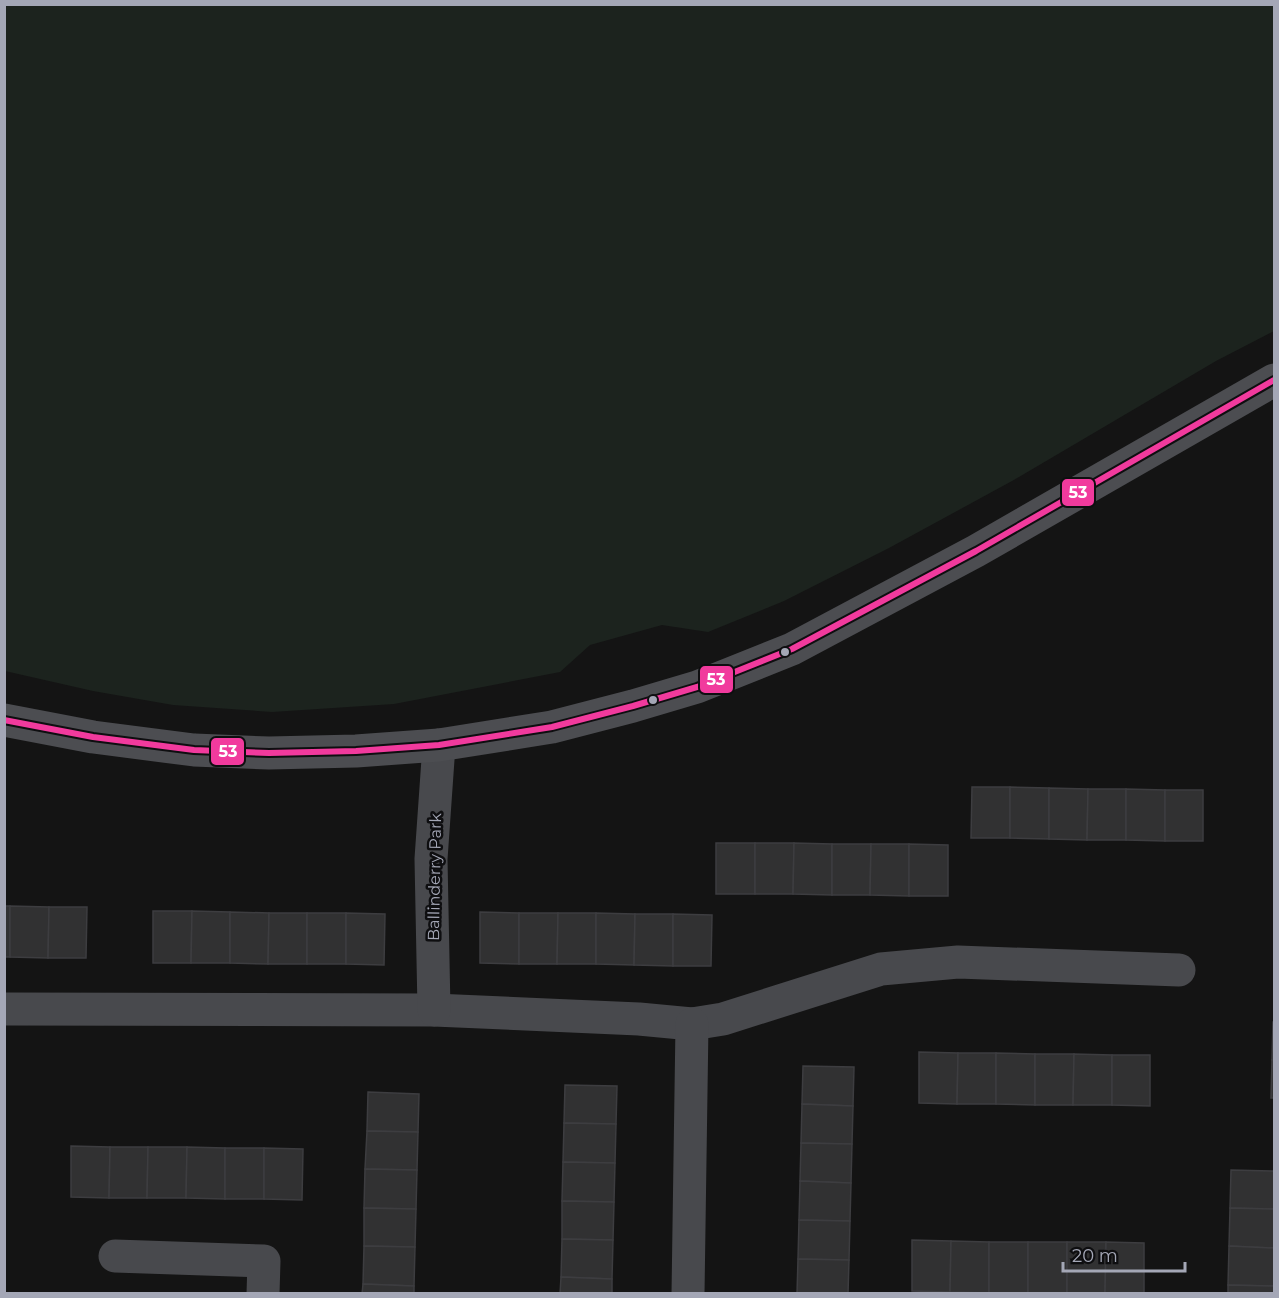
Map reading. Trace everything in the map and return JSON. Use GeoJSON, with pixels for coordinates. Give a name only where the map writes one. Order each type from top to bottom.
{"type":"FeatureCollection","features":[{"type":"Feature","properties":{"kind":"main road"},"geometry":{"type":"LineString","coordinates":[[4,720],[93,737],[194,750],[269,753],[356,751],[439,745],[552,727],[633,706],[697,687],[792,649],[976,551],[1275,380]]}},
{"type":"Feature","properties":{"kind":"street","name":"Ballinderry Park"},"geometry":{"type":"LineString","coordinates":[[434,1010],[431,859],[439,745]]}},
{"type":"Feature","properties":{"kind":"street"},"geometry":{"type":"LineString","coordinates":[[4,1009],[434,1010],[639,1019],[692,1024],[723,1019],[881,969],[958,962],[1179,970]]}},
{"type":"Feature","properties":{"kind":"street"},"geometry":{"type":"LineString","coordinates":[[688,1293],[692,1024]]}},
{"type":"Feature","properties":{"kind":"street"},"geometry":{"type":"LineString","coordinates":[[115,1256],[264,1261],[263,1293]]}},
{"type":"Feature","properties":{"kind":"shaded area"},"geometry":{"type":"Polygon","coordinates":[[[4,5],[1274,5],[1274,331],[1216,361],[1012,481],[889,548],[784,601],[708,632],[662,625],[590,645],[560,672],[394,704],[272,712],[173,705],[93,691],[5,671],[4,5]]]}},
{"type":"Feature","properties":{"kind":"building"},"geometry":{"type":"Polygon","coordinates":[[[972,787],[1010,787],[1010,838],[971,838],[972,787]]]}},
{"type":"Feature","properties":{"kind":"building"},"geometry":{"type":"Polygon","coordinates":[[[1010,787],[1049,788],[1049,839],[1010,838],[1010,787]]]}},
{"type":"Feature","properties":{"kind":"building"},"geometry":{"type":"Polygon","coordinates":[[[1049,788],[1088,789],[1087,840],[1049,839],[1049,788]]]}},
{"type":"Feature","properties":{"kind":"building"},"geometry":{"type":"Polygon","coordinates":[[[1088,789],[1126,789],[1126,840],[1087,840],[1088,789]]]}},
{"type":"Feature","properties":{"kind":"building"},"geometry":{"type":"Polygon","coordinates":[[[1126,789],[1165,790],[1165,841],[1126,840],[1126,789]]]}},
{"type":"Feature","properties":{"kind":"building"},"geometry":{"type":"Polygon","coordinates":[[[1165,790],[1203,790],[1203,841],[1165,841],[1165,790]]]}},
{"type":"Feature","properties":{"kind":"building"},"geometry":{"type":"Polygon","coordinates":[[[716,843],[755,843],[755,894],[716,894],[716,843]]]}},
{"type":"Feature","properties":{"kind":"building"},"geometry":{"type":"Polygon","coordinates":[[[755,843],[794,843],[793,894],[755,894],[755,843]]]}},
{"type":"Feature","properties":{"kind":"building"},"geometry":{"type":"Polygon","coordinates":[[[794,843],[832,844],[832,895],[793,894],[794,843]]]}},
{"type":"Feature","properties":{"kind":"building"},"geometry":{"type":"Polygon","coordinates":[[[832,844],[871,844],[870,895],[832,895],[832,844]]]}},
{"type":"Feature","properties":{"kind":"building"},"geometry":{"type":"Polygon","coordinates":[[[871,844],[909,844],[909,896],[870,895],[871,844]]]}},
{"type":"Feature","properties":{"kind":"building"},"geometry":{"type":"Polygon","coordinates":[[[909,844],[948,845],[948,896],[909,896],[909,844]]]}},
{"type":"Feature","properties":{"kind":"building"},"geometry":{"type":"Polygon","coordinates":[[[4,906],[10,906],[10,957],[4,957],[4,906]]]}},
{"type":"Feature","properties":{"kind":"building"},"geometry":{"type":"Polygon","coordinates":[[[10,906],[49,907],[48,958],[10,957],[10,906]]]}},
{"type":"Feature","properties":{"kind":"building"},"geometry":{"type":"Polygon","coordinates":[[[49,907],[87,907],[86,958],[48,958],[49,907]]]}},
{"type":"Feature","properties":{"kind":"building"},"geometry":{"type":"Polygon","coordinates":[[[153,911],[192,911],[191,963],[153,963],[153,911]]]}},
{"type":"Feature","properties":{"kind":"building"},"geometry":{"type":"Polygon","coordinates":[[[192,911],[230,912],[230,963],[191,963],[192,911]]]}},
{"type":"Feature","properties":{"kind":"building"},"geometry":{"type":"Polygon","coordinates":[[[230,912],[269,913],[268,964],[230,963],[230,912]]]}},
{"type":"Feature","properties":{"kind":"building"},"geometry":{"type":"Polygon","coordinates":[[[480,912],[519,913],[519,964],[480,963],[480,912]]]}},
{"type":"Feature","properties":{"kind":"building"},"geometry":{"type":"Polygon","coordinates":[[[269,913],[307,913],[307,964],[268,964],[269,913]]]}},
{"type":"Feature","properties":{"kind":"building"},"geometry":{"type":"Polygon","coordinates":[[[307,913],[346,913],[346,964],[307,964],[307,913]]]}},
{"type":"Feature","properties":{"kind":"building"},"geometry":{"type":"Polygon","coordinates":[[[346,913],[385,914],[384,965],[346,964],[346,913]]]}},
{"type":"Feature","properties":{"kind":"building"},"geometry":{"type":"Polygon","coordinates":[[[519,913],[558,913],[557,964],[519,964],[519,913]]]}},
{"type":"Feature","properties":{"kind":"building"},"geometry":{"type":"Polygon","coordinates":[[[558,913],[596,913],[596,964],[557,964],[558,913]]]}},
{"type":"Feature","properties":{"kind":"building"},"geometry":{"type":"Polygon","coordinates":[[[596,913],[635,914],[634,965],[596,964],[596,913]]]}},
{"type":"Feature","properties":{"kind":"building"},"geometry":{"type":"Polygon","coordinates":[[[635,914],[673,914],[673,966],[634,965],[635,914]]]}},
{"type":"Feature","properties":{"kind":"building"},"geometry":{"type":"Polygon","coordinates":[[[673,914],[712,915],[711,966],[673,966],[673,914]]]}},
{"type":"Feature","properties":{"kind":"building"},"geometry":{"type":"Polygon","coordinates":[[[1273,1022],[1274,1060],[1272,1060],[1273,1022]]]}},
{"type":"Feature","properties":{"kind":"building"},"geometry":{"type":"Polygon","coordinates":[[[919,1052],[958,1053],[957,1104],[919,1103],[919,1052]]]}},
{"type":"Feature","properties":{"kind":"building"},"geometry":{"type":"Polygon","coordinates":[[[958,1053],[996,1053],[996,1104],[957,1104],[958,1053]]]}},
{"type":"Feature","properties":{"kind":"building"},"geometry":{"type":"Polygon","coordinates":[[[996,1053],[1035,1054],[1035,1105],[996,1104],[996,1053]]]}},
{"type":"Feature","properties":{"kind":"building"},"geometry":{"type":"Polygon","coordinates":[[[1035,1054],[1074,1054],[1073,1105],[1035,1105],[1035,1054]]]}},
{"type":"Feature","properties":{"kind":"building"},"geometry":{"type":"Polygon","coordinates":[[[1074,1054],[1112,1055],[1112,1105],[1073,1105],[1074,1054]]]}},
{"type":"Feature","properties":{"kind":"building"},"geometry":{"type":"Polygon","coordinates":[[[1112,1055],[1150,1055],[1150,1106],[1112,1105],[1112,1055]]]}},
{"type":"Feature","properties":{"kind":"building"},"geometry":{"type":"Polygon","coordinates":[[[1272,1060],[1274,1060],[1274,1098],[1271,1098],[1272,1060]]]}},
{"type":"Feature","properties":{"kind":"building"},"geometry":{"type":"Polygon","coordinates":[[[803,1066],[854,1067],[853,1106],[802,1104],[803,1066]]]}},
{"type":"Feature","properties":{"kind":"building"},"geometry":{"type":"Polygon","coordinates":[[[565,1085],[617,1086],[616,1124],[564,1123],[565,1085]]]}},
{"type":"Feature","properties":{"kind":"building"},"geometry":{"type":"Polygon","coordinates":[[[368,1092],[419,1094],[418,1132],[367,1131],[368,1092]]]}},
{"type":"Feature","properties":{"kind":"building"},"geometry":{"type":"Polygon","coordinates":[[[802,1104],[853,1106],[852,1144],[801,1143],[802,1104]]]}},
{"type":"Feature","properties":{"kind":"building"},"geometry":{"type":"Polygon","coordinates":[[[564,1123],[616,1124],[615,1163],[563,1162],[564,1123]]]}},
{"type":"Feature","properties":{"kind":"building"},"geometry":{"type":"Polygon","coordinates":[[[367,1131],[418,1132],[417,1170],[365,1169],[367,1131]]]}},
{"type":"Feature","properties":{"kind":"building"},"geometry":{"type":"Polygon","coordinates":[[[801,1143],[852,1144],[851,1183],[800,1181],[801,1143]]]}},
{"type":"Feature","properties":{"kind":"building"},"geometry":{"type":"Polygon","coordinates":[[[71,1146],[110,1147],[109,1198],[71,1197],[71,1146]]]}},
{"type":"Feature","properties":{"kind":"building"},"geometry":{"type":"Polygon","coordinates":[[[110,1147],[148,1147],[147,1198],[109,1198],[110,1147]]]}},
{"type":"Feature","properties":{"kind":"building"},"geometry":{"type":"Polygon","coordinates":[[[148,1147],[187,1147],[186,1198],[147,1198],[148,1147]]]}},
{"type":"Feature","properties":{"kind":"building"},"geometry":{"type":"Polygon","coordinates":[[[187,1147],[225,1148],[225,1199],[186,1198],[187,1147]]]}},
{"type":"Feature","properties":{"kind":"building"},"geometry":{"type":"Polygon","coordinates":[[[225,1148],[264,1148],[264,1199],[225,1199],[225,1148]]]}},
{"type":"Feature","properties":{"kind":"building"},"geometry":{"type":"Polygon","coordinates":[[[264,1148],[303,1149],[302,1200],[264,1199],[264,1148]]]}},
{"type":"Feature","properties":{"kind":"building"},"geometry":{"type":"Polygon","coordinates":[[[563,1162],[615,1163],[614,1202],[562,1201],[563,1162]]]}},
{"type":"Feature","properties":{"kind":"building"},"geometry":{"type":"Polygon","coordinates":[[[365,1169],[417,1170],[416,1209],[364,1208],[365,1169]]]}},
{"type":"Feature","properties":{"kind":"building"},"geometry":{"type":"Polygon","coordinates":[[[1231,1170],[1274,1171],[1274,1209],[1230,1208],[1231,1170]]]}},
{"type":"Feature","properties":{"kind":"building"},"geometry":{"type":"Polygon","coordinates":[[[800,1181],[851,1183],[850,1221],[799,1220],[800,1181]]]}},
{"type":"Feature","properties":{"kind":"building"},"geometry":{"type":"Polygon","coordinates":[[[562,1201],[614,1202],[613,1240],[562,1239],[562,1201]]]}},
{"type":"Feature","properties":{"kind":"building"},"geometry":{"type":"Polygon","coordinates":[[[364,1208],[416,1209],[415,1247],[364,1246],[364,1208]]]}},
{"type":"Feature","properties":{"kind":"building"},"geometry":{"type":"Polygon","coordinates":[[[1230,1208],[1274,1209],[1274,1248],[1229,1246],[1230,1208]]]}},
{"type":"Feature","properties":{"kind":"building"},"geometry":{"type":"Polygon","coordinates":[[[799,1220],[850,1221],[849,1260],[798,1259],[799,1220]]]}},
{"type":"Feature","properties":{"kind":"building"},"geometry":{"type":"Polygon","coordinates":[[[562,1239],[613,1240],[612,1279],[561,1277],[562,1239]]]}},
{"type":"Feature","properties":{"kind":"building"},"geometry":{"type":"Polygon","coordinates":[[[912,1240],[951,1241],[950,1292],[912,1291],[912,1240]]]}},
{"type":"Feature","properties":{"kind":"building"},"geometry":{"type":"Polygon","coordinates":[[[951,1241],[989,1242],[989,1293],[950,1292],[951,1241]]]}},
{"type":"Feature","properties":{"kind":"building"},"geometry":{"type":"Polygon","coordinates":[[[989,1242],[1028,1242],[1028,1293],[989,1293],[989,1242]]]}},
{"type":"Feature","properties":{"kind":"building"},"geometry":{"type":"Polygon","coordinates":[[[1028,1242],[1067,1242],[1067,1293],[1028,1293],[1028,1242]]]}},
{"type":"Feature","properties":{"kind":"building"},"geometry":{"type":"Polygon","coordinates":[[[1067,1242],[1106,1242],[1105,1293],[1067,1293],[1067,1242]]]}},
{"type":"Feature","properties":{"kind":"building"},"geometry":{"type":"Polygon","coordinates":[[[1106,1242],[1144,1243],[1144,1294],[1105,1293],[1106,1242]]]}},
{"type":"Feature","properties":{"kind":"building"},"geometry":{"type":"Polygon","coordinates":[[[364,1246],[415,1247],[414,1286],[363,1284],[364,1246]]]}},
{"type":"Feature","properties":{"kind":"building"},"geometry":{"type":"Polygon","coordinates":[[[1229,1246],[1274,1248],[1274,1286],[1228,1285],[1229,1246]]]}},
{"type":"Feature","properties":{"kind":"building"},"geometry":{"type":"Polygon","coordinates":[[[798,1259],[849,1260],[848,1294],[797,1294],[798,1259]]]}},
{"type":"Feature","properties":{"kind":"building"},"geometry":{"type":"Polygon","coordinates":[[[561,1277],[612,1279],[612,1294],[560,1294],[561,1277]]]}},
{"type":"Feature","properties":{"kind":"building"},"geometry":{"type":"Polygon","coordinates":[[[363,1284],[414,1286],[414,1294],[362,1294],[363,1284]]]}},
{"type":"Feature","properties":{"kind":"building"},"geometry":{"type":"Polygon","coordinates":[[[1228,1285],[1274,1286],[1274,1294],[1228,1294],[1228,1285]]]}},
{"type":"Feature","properties":{"kind":"transit line","name":"53"},"geometry":{"type":"LineString","coordinates":[[4,720],[93,737],[194,750],[269,753],[356,751],[439,745],[552,727],[633,706],[697,687],[792,649],[976,551],[1274,380]]}}]}
